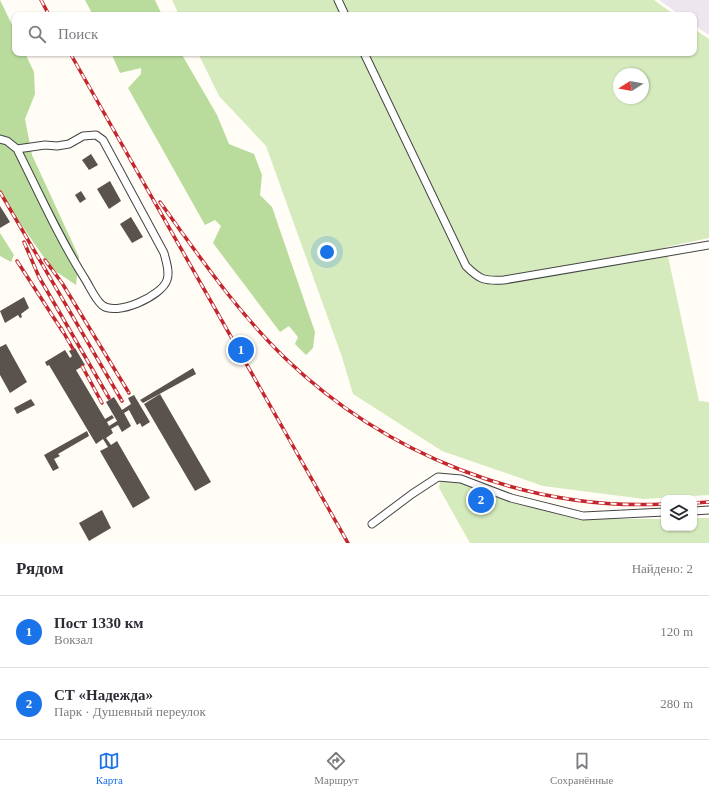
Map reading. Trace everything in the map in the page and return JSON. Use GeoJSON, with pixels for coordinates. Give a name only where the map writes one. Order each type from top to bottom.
{"type":"FeatureCollection","features":[{"type":"Feature","properties":{"kind":"street"},"geometry":{"type":"LineString","coordinates":[[338,0],[344,12]]}},
{"type":"Feature","properties":{"kind":"street"},"geometry":{"type":"LineString","coordinates":[[365,56],[466,266],[478,278],[488,281],[504,280],[709,245]]}},
{"type":"Feature","properties":{"kind":"street"},"geometry":{"type":"LineString","coordinates":[[0,139],[7,141],[17,149],[77,266],[102,304],[111,309],[129,307],[159,292],[167,280],[167,268],[164,253],[103,140],[96,135],[83,136],[69,144],[57,146],[45,145],[17,149]]}},
{"type":"Feature","properties":{"kind":"street"},"geometry":{"type":"LineString","coordinates":[[372,524],[412,494],[438,477],[461,479],[510,498],[583,516],[661,512]]}},
{"type":"Feature","properties":{"kind":"street"},"geometry":{"type":"LineString","coordinates":[[697,511],[709,510]]}},
{"type":"Feature","properties":{"kind":"shaded area"},"geometry":{"type":"Polygon","coordinates":[[[659,0],[709,0],[709,35],[697,27],[697,12],[676,12],[659,0]]]}},
{"type":"Feature","properties":{"kind":"green space"},"geometry":{"type":"Polygon","coordinates":[[[0,0],[12,25],[12,56],[26,56],[34,72],[35,94],[25,119],[32,155],[79,257],[76,285],[52,269],[0,194],[0,0]]]}},
{"type":"Feature","properties":{"kind":"green space"},"geometry":{"type":"Polygon","coordinates":[[[85,0],[155,0],[161,12],[91,12],[85,0]]]}},
{"type":"Feature","properties":{"kind":"green space"},"geometry":{"type":"Polygon","coordinates":[[[172,0],[654,0],[671,12],[178,12],[172,0]]]}},
{"type":"Feature","properties":{"kind":"green space"},"geometry":{"type":"Polygon","coordinates":[[[697,31],[709,39],[709,238],[666,247],[699,401],[709,402],[709,495],[661,495],[661,498],[644,499],[543,486],[442,451],[353,394],[342,357],[266,146],[219,96],[199,56],[697,56],[697,31]]]}},
{"type":"Feature","properties":{"kind":"green space"},"geometry":{"type":"Polygon","coordinates":[[[112,56],[183,56],[217,115],[229,144],[254,154],[262,175],[260,195],[272,207],[315,332],[313,348],[306,355],[295,344],[298,337],[289,326],[280,332],[213,243],[221,226],[215,220],[205,225],[128,88],[141,74],[141,68],[120,73],[112,56]]]}},
{"type":"Feature","properties":{"kind":"green space"},"geometry":{"type":"Polygon","coordinates":[[[0,233],[14,255],[11,262],[0,256],[0,233]]]}},
{"type":"Feature","properties":{"kind":"green space"},"geometry":{"type":"Polygon","coordinates":[[[441,477],[557,513],[593,519],[661,519],[661,531],[697,531],[697,518],[709,518],[709,543],[470,543],[439,488],[441,477]]]}},
{"type":"Feature","properties":{"kind":"building"},"geometry":{"type":"Polygon","coordinates":[[[91,154],[98,165],[89,170],[82,160],[91,154]]]}},
{"type":"Feature","properties":{"kind":"building"},"geometry":{"type":"Polygon","coordinates":[[[110,181],[121,201],[109,209],[97,189],[110,181]]]}},
{"type":"Feature","properties":{"kind":"building"},"geometry":{"type":"Polygon","coordinates":[[[81,191],[86,199],[80,203],[75,195],[81,191]]]}},
{"type":"Feature","properties":{"kind":"building"},"geometry":{"type":"Polygon","coordinates":[[[0,206],[10,222],[0,228],[0,206]]]}},
{"type":"Feature","properties":{"kind":"building"},"geometry":{"type":"Polygon","coordinates":[[[131,217],[143,237],[132,243],[120,224],[131,217]]]}},
{"type":"Feature","properties":{"kind":"building"},"geometry":{"type":"Polygon","coordinates":[[[24,297],[29,308],[21,314],[22,317],[20,318],[18,315],[5,323],[0,311],[24,297]]]}},
{"type":"Feature","properties":{"kind":"building"},"geometry":{"type":"Polygon","coordinates":[[[6,344],[27,382],[10,393],[0,375],[0,347],[6,344]]]}},
{"type":"Feature","properties":{"kind":"building"},"geometry":{"type":"Polygon","coordinates":[[[75,348],[85,365],[76,370],[105,419],[112,415],[114,418],[107,422],[109,426],[117,421],[106,402],[114,397],[122,410],[131,404],[128,398],[134,395],[150,422],[142,427],[140,423],[137,425],[129,410],[124,413],[131,426],[122,432],[118,425],[111,429],[113,433],[106,438],[111,445],[117,441],[150,498],[133,508],[100,451],[108,447],[103,439],[96,444],[49,365],[47,366],[45,362],[65,350],[70,358],[72,356],[69,351],[75,348]]]}},
{"type":"Feature","properties":{"kind":"building"},"geometry":{"type":"Polygon","coordinates":[[[193,368],[196,374],[143,403],[140,400],[193,368]]]}},
{"type":"Feature","properties":{"kind":"building"},"geometry":{"type":"Polygon","coordinates":[[[160,394],[211,482],[195,491],[144,404],[160,394]]]}},
{"type":"Feature","properties":{"kind":"building"},"geometry":{"type":"Polygon","coordinates":[[[31,399],[35,405],[17,414],[14,408],[31,399]]]}},
{"type":"Feature","properties":{"kind":"building"},"geometry":{"type":"Polygon","coordinates":[[[87,431],[89,436],[58,454],[60,456],[54,459],[59,468],[53,471],[44,455],[87,431]]]}},
{"type":"Feature","properties":{"kind":"building"},"geometry":{"type":"Polygon","coordinates":[[[102,510],[111,528],[89,541],[79,523],[102,510]]]}},
{"type":"Feature","properties":{"kind":"railway"},"geometry":{"type":"LineString","coordinates":[[41,0],[47,12]]}},
{"type":"Feature","properties":{"kind":"railway"},"geometry":{"type":"LineString","coordinates":[[72,56],[348,543]]}},
{"type":"Feature","properties":{"kind":"railway"},"geometry":{"type":"LineString","coordinates":[[0,192],[122,401]]}},
{"type":"Feature","properties":{"kind":"railway"},"geometry":{"type":"LineString","coordinates":[[160,202],[220,284],[268,341],[325,393],[367,423],[413,448],[460,470],[510,486],[561,498],[612,504],[661,504]]}},
{"type":"Feature","properties":{"kind":"railway"},"geometry":{"type":"LineString","coordinates":[[24,242],[39,277],[109,398]]}},
{"type":"Feature","properties":{"kind":"railway"},"geometry":{"type":"LineString","coordinates":[[45,260],[62,283],[129,393]]}},
{"type":"Feature","properties":{"kind":"railway"},"geometry":{"type":"LineString","coordinates":[[17,261],[63,332]]}},
{"type":"Feature","properties":{"kind":"railway"},"geometry":{"type":"LineString","coordinates":[[61,328],[73,349]]}},
{"type":"Feature","properties":{"kind":"railway"},"geometry":{"type":"LineString","coordinates":[[82,366],[102,403]]}},
{"type":"Feature","properties":{"kind":"railway"},"geometry":{"type":"LineString","coordinates":[[697,503],[709,502]]}},
{"type":"Feature","properties":{"kind":"place","name":"Пост 1330 км"},"geometry":{"type":"Point","coordinates":[241,350]}},
{"type":"Feature","properties":{"kind":"place","name":"СТ «Надежда»"},"geometry":{"type":"Point","coordinates":[481,500]}}]}
